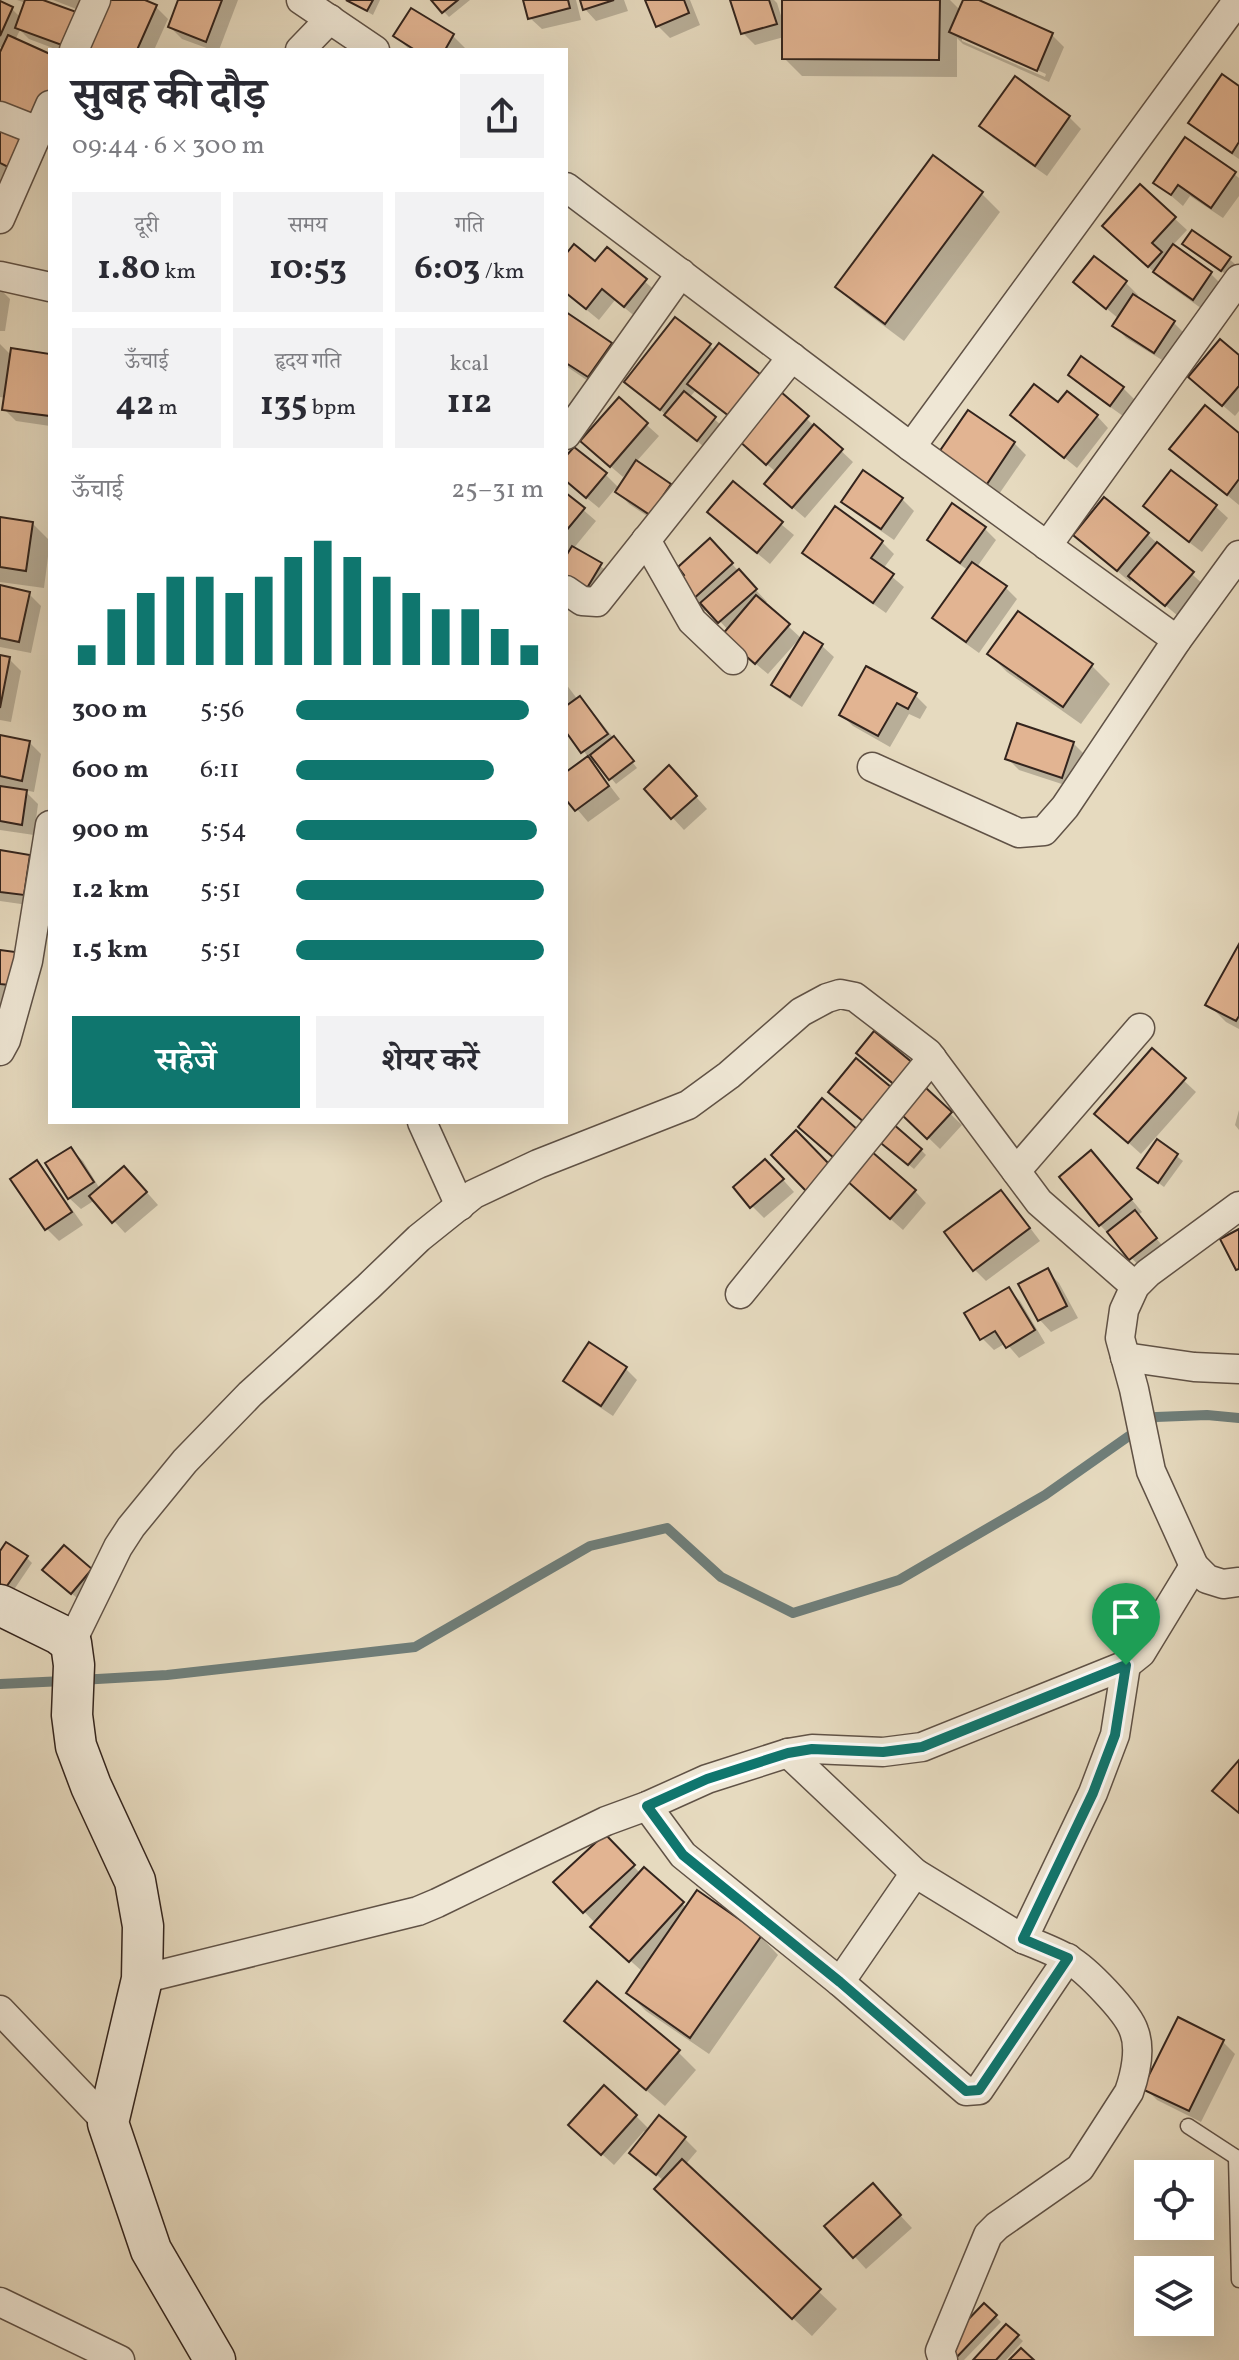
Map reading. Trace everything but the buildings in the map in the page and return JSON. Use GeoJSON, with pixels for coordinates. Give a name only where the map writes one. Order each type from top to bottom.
{"type":"FeatureCollection","features":[{"type":"Feature","properties":{"kind":"street"},"geometry":{"type":"LineString","coordinates":[[75,48],[96,0]]}},
{"type":"Feature","properties":{"kind":"street"},"geometry":{"type":"LineString","coordinates":[[301,0],[372,48]]}},
{"type":"Feature","properties":{"kind":"street"},"geometry":{"type":"LineString","coordinates":[[911,447],[1238,0]]}},
{"type":"Feature","properties":{"kind":"street"},"geometry":{"type":"LineString","coordinates":[[302,48],[330,19]]}},
{"type":"Feature","properties":{"kind":"street"},"geometry":{"type":"LineString","coordinates":[[0,219],[48,109]]}},
{"type":"Feature","properties":{"kind":"street"},"geometry":{"type":"LineString","coordinates":[[0,116],[38,131]]}},
{"type":"Feature","properties":{"kind":"street"},"geometry":{"type":"LineString","coordinates":[[568,188],[911,447],[1177,640]]}},
{"type":"Feature","properties":{"kind":"street"},"geometry":{"type":"LineString","coordinates":[[568,432],[681,273]]}},
{"type":"Feature","properties":{"kind":"street"},"geometry":{"type":"LineString","coordinates":[[0,276],[48,287]]}},
{"type":"Feature","properties":{"kind":"street"},"geometry":{"type":"LineString","coordinates":[[1047,546],[1239,279]]}},
{"type":"Feature","properties":{"kind":"street"},"geometry":{"type":"LineString","coordinates":[[568,591],[582,601],[597,602],[792,357]]}},
{"type":"Feature","properties":{"kind":"street"},"geometry":{"type":"LineString","coordinates":[[646,540],[692,621],[733,660]]}},
{"type":"Feature","properties":{"kind":"street"},"geometry":{"type":"LineString","coordinates":[[872,767],[1019,833],[1044,831],[1065,807],[1177,640],[1239,555]]}},
{"type":"Feature","properties":{"kind":"street"},"geometry":{"type":"LineString","coordinates":[[0,1051],[6,1040],[28,961],[48,840]]}},
{"type":"Feature","properties":{"kind":"street"},"geometry":{"type":"LineString","coordinates":[[108,2123],[142,1979],[143,1926],[135,1881],[76,1746],[72,1715],[72,1654],[118,1547],[185,1461],[250,1394],[419,1238],[474,1194],[538,1164],[688,1105],[729,1075],[801,1012],[840,994],[855,997],[928,1053],[1039,1202],[1135,1286]]}},
{"type":"Feature","properties":{"kind":"street"},"geometry":{"type":"LineString","coordinates":[[1016,1171],[1140,1028]]}},
{"type":"Feature","properties":{"kind":"street"},"geometry":{"type":"LineString","coordinates":[[740,1294],[932,1058]]}},
{"type":"Feature","properties":{"kind":"street"},"geometry":{"type":"LineString","coordinates":[[423,1124],[460,1206]]}},
{"type":"Feature","properties":{"kind":"street"},"geometry":{"type":"LineString","coordinates":[[1239,1206],[1148,1273],[1135,1286],[1120,1324],[1120,1338],[1151,1471],[1194,1566],[1207,1579],[1223,1584],[1239,1582]]}},
{"type":"Feature","properties":{"kind":"street"},"geometry":{"type":"LineString","coordinates":[[1125,1357],[1194,1367],[1239,1369]]}},
{"type":"Feature","properties":{"kind":"street"},"geometry":{"type":"LineString","coordinates":[[142,1979],[418,1911],[606,1821],[707,1779],[788,1753],[812,1749],[883,1752],[922,1747],[1126,1665],[1141,1653],[1194,1566]]}},
{"type":"Feature","properties":{"kind":"street"},"geometry":{"type":"LineString","coordinates":[[0,1605],[59,1634],[72,1654]]}},
{"type":"Feature","properties":{"kind":"street"},"geometry":{"type":"LineString","coordinates":[[1023,1939],[1093,1793],[1115,1735],[1126,1665]]}},
{"type":"Feature","properties":{"kind":"street"},"geometry":{"type":"LineString","coordinates":[[788,1753],[915,1873],[1023,1939],[1068,1958],[1091,1975],[1133,2026],[1136,2035],[1134,2080],[1129,2092],[1080,2168],[988,2235],[940,2351],[943,2360]]}},
{"type":"Feature","properties":{"kind":"street"},"geometry":{"type":"LineString","coordinates":[[647,1806],[683,1855],[840,1982],[966,2091],[979,2090],[1068,1958]]}},
{"type":"Feature","properties":{"kind":"street"},"geometry":{"type":"LineString","coordinates":[[840,1982],[915,1873]]}},
{"type":"Feature","properties":{"kind":"street"},"geometry":{"type":"LineString","coordinates":[[0,2010],[108,2123],[151,2250],[215,2360]]}},
{"type":"Feature","properties":{"kind":"street"},"geometry":{"type":"LineString","coordinates":[[0,2302],[120,2360]]}},
{"type":"Feature","properties":{"kind":"lane"},"geometry":{"type":"LineString","coordinates":[[1188,2126],[1238,2158],[1239,2280]]}},
{"type":"Feature","properties":{"kind":"waterway"},"geometry":{"type":"LineString","coordinates":[[80,1680],[167,1675],[415,1647],[590,1546],[667,1528],[721,1577],[793,1613],[899,1580],[1045,1495],[1156,1417],[1207,1415],[1239,1418]]}},
{"type":"Feature","properties":{"kind":"waterway"},"geometry":{"type":"LineString","coordinates":[[0,1684],[64,1681]]}},
{"type":"Feature","properties":{"kind":"route"},"geometry":{"type":"LineString","coordinates":[[1126,1665],[1115,1735],[1093,1793],[1023,1939],[1068,1958],[979,2090],[966,2091],[840,1982],[683,1855],[647,1806],[707,1779],[788,1753],[812,1749],[883,1752],[922,1747],[1126,1665]]}}]}
